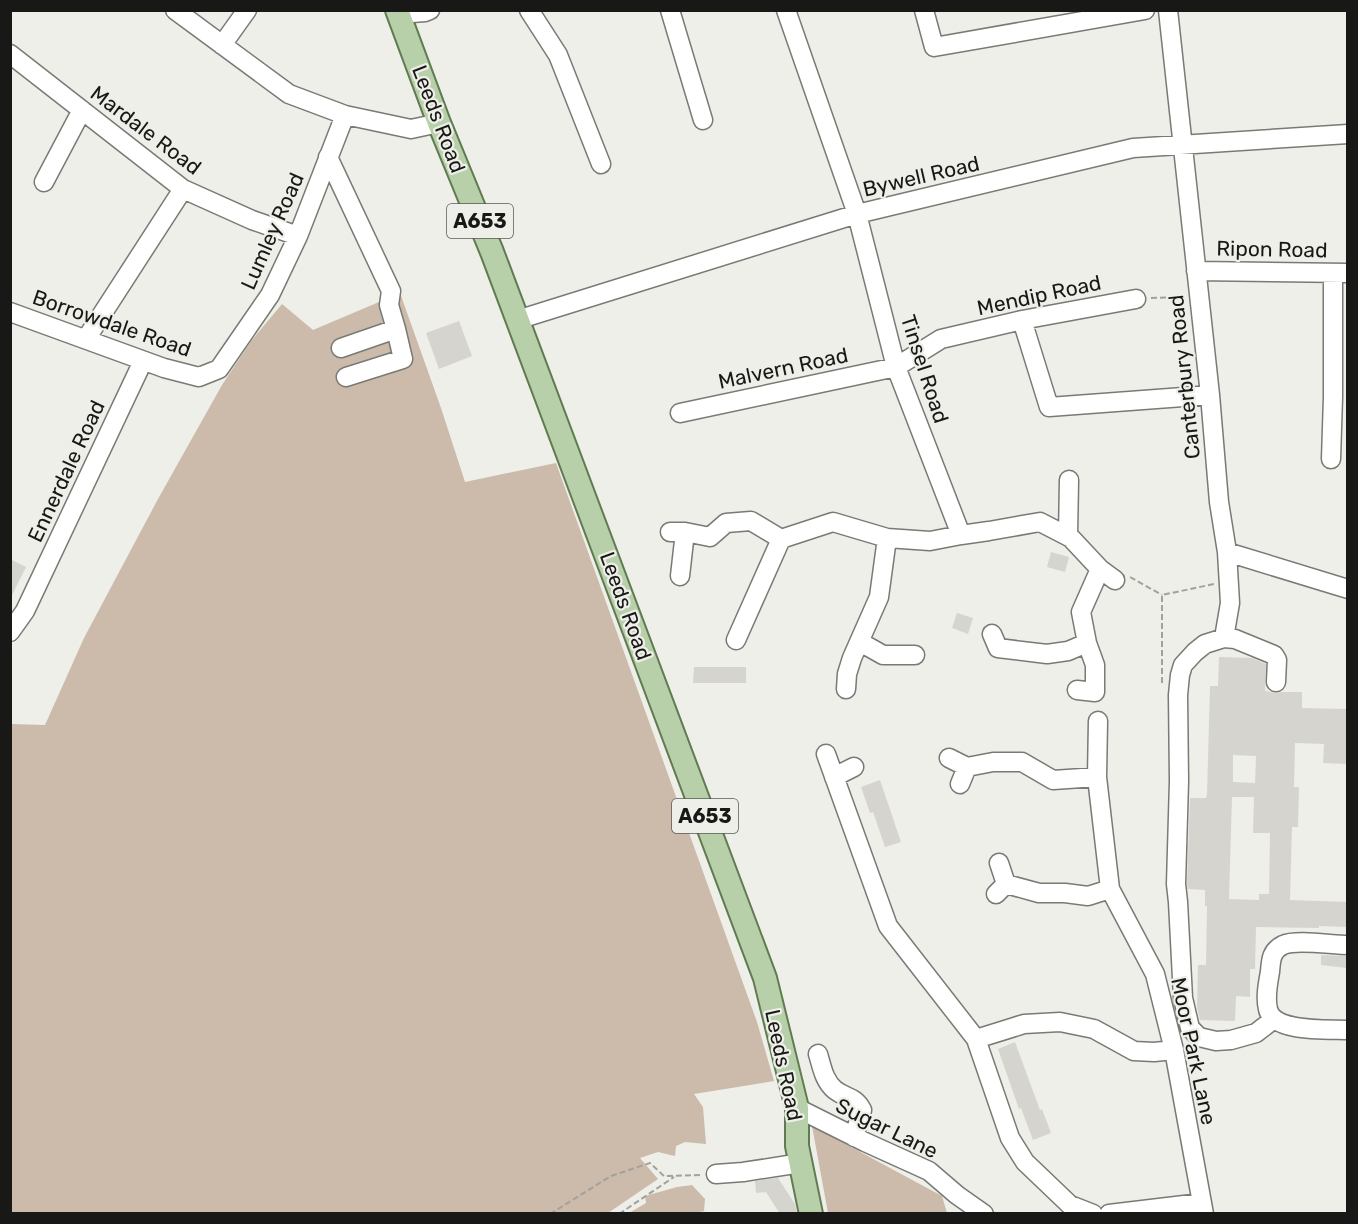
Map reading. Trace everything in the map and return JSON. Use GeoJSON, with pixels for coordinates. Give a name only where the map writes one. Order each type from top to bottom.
{"type":"FeatureCollection","features":[{"type":"Feature","properties":{"kind":"main road","name":"Leeds Road"},"geometry":{"type":"LineString","coordinates":[[398,12],[439,123],[492,252],[765,978],[797,1108],[798,1146],[811,1214]]}},
{"type":"Feature","properties":{"kind":"street"},"geometry":{"type":"LineString","coordinates":[[175,10],[289,94],[345,115],[411,129],[439,123]]}},
{"type":"Feature","properties":{"kind":"street"},"geometry":{"type":"LineString","coordinates":[[222,45],[247,10]]}},
{"type":"Feature","properties":{"kind":"street"},"geometry":{"type":"LineString","coordinates":[[398,12],[430,10]]}},
{"type":"Feature","properties":{"kind":"street"},"geometry":{"type":"LineString","coordinates":[[529,10],[558,55],[601,164]]}},
{"type":"Feature","properties":{"kind":"street"},"geometry":{"type":"LineString","coordinates":[[670,10],[703,120]]}},
{"type":"Feature","properties":{"kind":"street","name":"Tinsel Road"},"geometry":{"type":"LineString","coordinates":[[786,10],[857,214],[896,367],[961,534]]}},
{"type":"Feature","properties":{"kind":"street"},"geometry":{"type":"LineString","coordinates":[[924,10],[934,47],[1145,10]]}},
{"type":"Feature","properties":{"kind":"street","name":"Canterbury Road"},"geometry":{"type":"LineString","coordinates":[[1168,10],[1227,552],[1230,603],[1224,638]]}},
{"type":"Feature","properties":{"kind":"street","name":"Mardale Road"},"geometry":{"type":"LineString","coordinates":[[10,54],[183,189],[252,220],[298,236]]}},
{"type":"Feature","properties":{"kind":"street"},"geometry":{"type":"LineString","coordinates":[[44,182],[82,110]]}},
{"type":"Feature","properties":{"kind":"street","name":"Lumley Road"},"geometry":{"type":"LineString","coordinates":[[199,377],[219,369],[270,295],[298,236],[345,115]]}},
{"type":"Feature","properties":{"kind":"street","name":"Bywell Road"},"geometry":{"type":"LineString","coordinates":[[517,321],[857,214],[1133,148],[1347,134]]}},
{"type":"Feature","properties":{"kind":"street"},"geometry":{"type":"LineString","coordinates":[[328,157],[391,291],[389,305],[403,359],[346,377]]}},
{"type":"Feature","properties":{"kind":"street"},"geometry":{"type":"LineString","coordinates":[[86,339],[183,189]]}},
{"type":"Feature","properties":{"kind":"street","name":"Ripon Road"},"geometry":{"type":"LineString","coordinates":[[1196,271],[1340,273]]}},
{"type":"Feature","properties":{"kind":"street"},"geometry":{"type":"LineString","coordinates":[[1331,459],[1340,397],[1340,273]]}},
{"type":"Feature","properties":{"kind":"street","name":"Mendip Road"},"geometry":{"type":"LineString","coordinates":[[896,367],[941,339],[1023,320],[1136,299]]}},
{"type":"Feature","properties":{"kind":"street","name":"Borrowdale Road"},"geometry":{"type":"LineString","coordinates":[[11,312],[143,361],[199,377]]}},
{"type":"Feature","properties":{"kind":"street"},"geometry":{"type":"LineString","coordinates":[[1023,320],[1049,407],[1210,395]]}},
{"type":"Feature","properties":{"kind":"street"},"geometry":{"type":"LineString","coordinates":[[341,348],[396,329]]}},
{"type":"Feature","properties":{"kind":"street","name":"Ennerdale Road"},"geometry":{"type":"LineString","coordinates":[[10,632],[25,611],[143,361]]}},
{"type":"Feature","properties":{"kind":"street","name":"Malvern Road"},"geometry":{"type":"LineString","coordinates":[[680,413],[896,367]]}},
{"type":"Feature","properties":{"kind":"street"},"geometry":{"type":"LineString","coordinates":[[1068,536],[1070,480]]}},
{"type":"Feature","properties":{"kind":"street"},"geometry":{"type":"LineString","coordinates":[[680,576],[677,532],[710,537],[726,523],[751,521],[781,539]]}},
{"type":"Feature","properties":{"kind":"street"},"geometry":{"type":"LineString","coordinates":[[736,640],[781,539],[833,522],[887,538],[930,541],[1040,522],[1071,538],[1100,569],[1115,580]]}},
{"type":"Feature","properties":{"kind":"street"},"geometry":{"type":"LineString","coordinates":[[846,690],[847,674],[879,597],[887,538]]}},
{"type":"Feature","properties":{"kind":"street"},"geometry":{"type":"LineString","coordinates":[[1227,552],[1347,589]]}},
{"type":"Feature","properties":{"kind":"street"},"geometry":{"type":"LineString","coordinates":[[1077,690],[1095,693],[1095,665],[1087,643],[1081,612],[1100,569]]}},
{"type":"Feature","properties":{"kind":"street"},"geometry":{"type":"LineString","coordinates":[[1274,1019],[1256,1034],[1231,1040],[1216,1041],[1199,1037],[1191,1028],[1183,998],[1176,884],[1179,781],[1178,695],[1183,665],[1205,644],[1224,638],[1235,639],[1274,655],[1277,660],[1276,682]]}},
{"type":"Feature","properties":{"kind":"street"},"geometry":{"type":"LineString","coordinates":[[993,648],[1047,654],[1068,651],[1087,643]]}},
{"type":"Feature","properties":{"kind":"street"},"geometry":{"type":"LineString","coordinates":[[856,650],[883,655],[915,655]]}},
{"type":"Feature","properties":{"kind":"street","name":"Moor Park Lane"},"geometry":{"type":"LineString","coordinates":[[1098,721],[1096,777],[1110,889],[1155,974],[1174,1050],[1202,1208]]}},
{"type":"Feature","properties":{"kind":"street"},"geometry":{"type":"LineString","coordinates":[[826,754],[888,926],[976,1039],[1010,1138],[1025,1162],[1070,1205],[1093,1214]]}},
{"type":"Feature","properties":{"kind":"street"},"geometry":{"type":"LineString","coordinates":[[949,758],[967,767],[993,762],[1022,762],[1053,780],[1096,777]]}},
{"type":"Feature","properties":{"kind":"street"},"geometry":{"type":"LineString","coordinates":[[834,777],[854,767]]}},
{"type":"Feature","properties":{"kind":"street"},"geometry":{"type":"LineString","coordinates":[[960,784],[967,767]]}},
{"type":"Feature","properties":{"kind":"street"},"geometry":{"type":"LineString","coordinates":[[999,863],[1001,889],[1088,896],[1110,889]]}},
{"type":"Feature","properties":{"kind":"street"},"geometry":{"type":"LineString","coordinates":[[1347,945],[1292,943],[1283,945],[1272,955],[1268,989],[1268,1008],[1274,1019],[1294,1028],[1347,1030]]}},
{"type":"Feature","properties":{"kind":"street"},"geometry":{"type":"LineString","coordinates":[[976,1039],[1024,1024],[1060,1022],[1094,1029],[1134,1051],[1174,1050]]}},
{"type":"Feature","properties":{"kind":"street"},"geometry":{"type":"LineString","coordinates":[[818,1054],[828,1083],[858,1103],[862,1110],[854,1137]]}},
{"type":"Feature","properties":{"kind":"street","name":"Sugar Lane"},"geometry":{"type":"LineString","coordinates":[[797,1108],[929,1171],[984,1214]]}},
{"type":"Feature","properties":{"kind":"street"},"geometry":{"type":"LineString","coordinates":[[716,1174],[801,1163]]}},
{"type":"Feature","properties":{"kind":"street"},"geometry":{"type":"LineString","coordinates":[[1109,1214],[1202,1208]]}},
{"type":"Feature","properties":{"kind":"path"},"geometry":{"type":"LineString","coordinates":[[1136,299],[1198,297]]}},
{"type":"Feature","properties":{"kind":"path"},"geometry":{"type":"LineString","coordinates":[[1115,580],[1122,573],[1162,595]]}},
{"type":"Feature","properties":{"kind":"path"},"geometry":{"type":"LineString","coordinates":[[550,1214],[611,1176],[650,1163],[664,1176],[716,1174]]}},
{"type":"Feature","properties":{"kind":"path"},"geometry":{"type":"LineString","coordinates":[[619,1214],[675,1177]]}},
{"type":"Feature","properties":{"kind":"shaded area"},"geometry":{"type":"Polygon","coordinates":[[[395,279],[465,482],[556,463],[757,1022],[774,1081],[694,1094],[703,1107],[706,1144],[685,1142],[676,1146],[675,1156],[658,1152],[640,1158],[658,1179],[608,1213],[11,1214],[11,724],[45,725],[84,638],[222,385],[251,341],[282,304],[313,330],[379,302],[395,279]]]}},
{"type":"Feature","properties":{"kind":"shaded area"},"geometry":{"type":"Polygon","coordinates":[[[812,1126],[942,1196],[947,1213],[828,1213],[812,1126]]]}},
{"type":"Feature","properties":{"kind":"shaded area"},"geometry":{"type":"Polygon","coordinates":[[[692,1185],[705,1199],[704,1211],[691,1214],[629,1213],[646,1203],[645,1196],[692,1185]]]}},
{"type":"Feature","properties":{"kind":"building"},"geometry":{"type":"Polygon","coordinates":[[[459,321],[472,356],[439,369],[426,333],[459,321]]]}},
{"type":"Feature","properties":{"kind":"building"},"geometry":{"type":"Polygon","coordinates":[[[1051,552],[1069,557],[1065,572],[1047,567],[1051,552]]]}},
{"type":"Feature","properties":{"kind":"building"},"geometry":{"type":"Polygon","coordinates":[[[10,559],[26,567],[10,599],[10,559]]]}},
{"type":"Feature","properties":{"kind":"building"},"geometry":{"type":"Polygon","coordinates":[[[957,613],[973,618],[968,634],[952,628],[957,613]]]}},
{"type":"Feature","properties":{"kind":"building"},"geometry":{"type":"Polygon","coordinates":[[[1219,657],[1252,658],[1266,664],[1265,691],[1302,692],[1302,708],[1347,709],[1347,764],[1323,763],[1324,744],[1295,743],[1294,787],[1299,787],[1298,827],[1292,827],[1290,900],[1347,902],[1347,927],[1256,927],[1255,969],[1250,969],[1250,997],[1236,996],[1235,1021],[1200,1020],[1197,1007],[1198,965],[1206,965],[1207,906],[1205,906],[1205,890],[1188,889],[1187,884],[1190,798],[1206,798],[1207,795],[1210,686],[1218,686],[1219,657]],[[1233,755],[1233,782],[1255,783],[1256,756],[1233,755]],[[1232,797],[1229,899],[1259,900],[1259,894],[1269,894],[1270,833],[1253,833],[1254,797],[1232,797]]]}},
{"type":"Feature","properties":{"kind":"building"},"geometry":{"type":"Polygon","coordinates":[[[694,667],[746,667],[746,683],[693,683],[694,667]]]}},
{"type":"Feature","properties":{"kind":"building"},"geometry":{"type":"Polygon","coordinates":[[[880,780],[901,842],[885,847],[873,812],[870,813],[861,787],[880,780]]]}},
{"type":"Feature","properties":{"kind":"building"},"geometry":{"type":"Polygon","coordinates":[[[1321,955],[1347,956],[1347,968],[1321,965],[1321,955]]]}},
{"type":"Feature","properties":{"kind":"building"},"geometry":{"type":"Polygon","coordinates":[[[1015,1042],[1051,1133],[1033,1140],[1021,1108],[1019,1109],[998,1049],[1015,1042]]]}},
{"type":"Feature","properties":{"kind":"building"},"geometry":{"type":"Polygon","coordinates":[[[778,1178],[795,1204],[797,1214],[780,1214],[766,1192],[756,1193],[755,1181],[778,1178]]]}}]}
